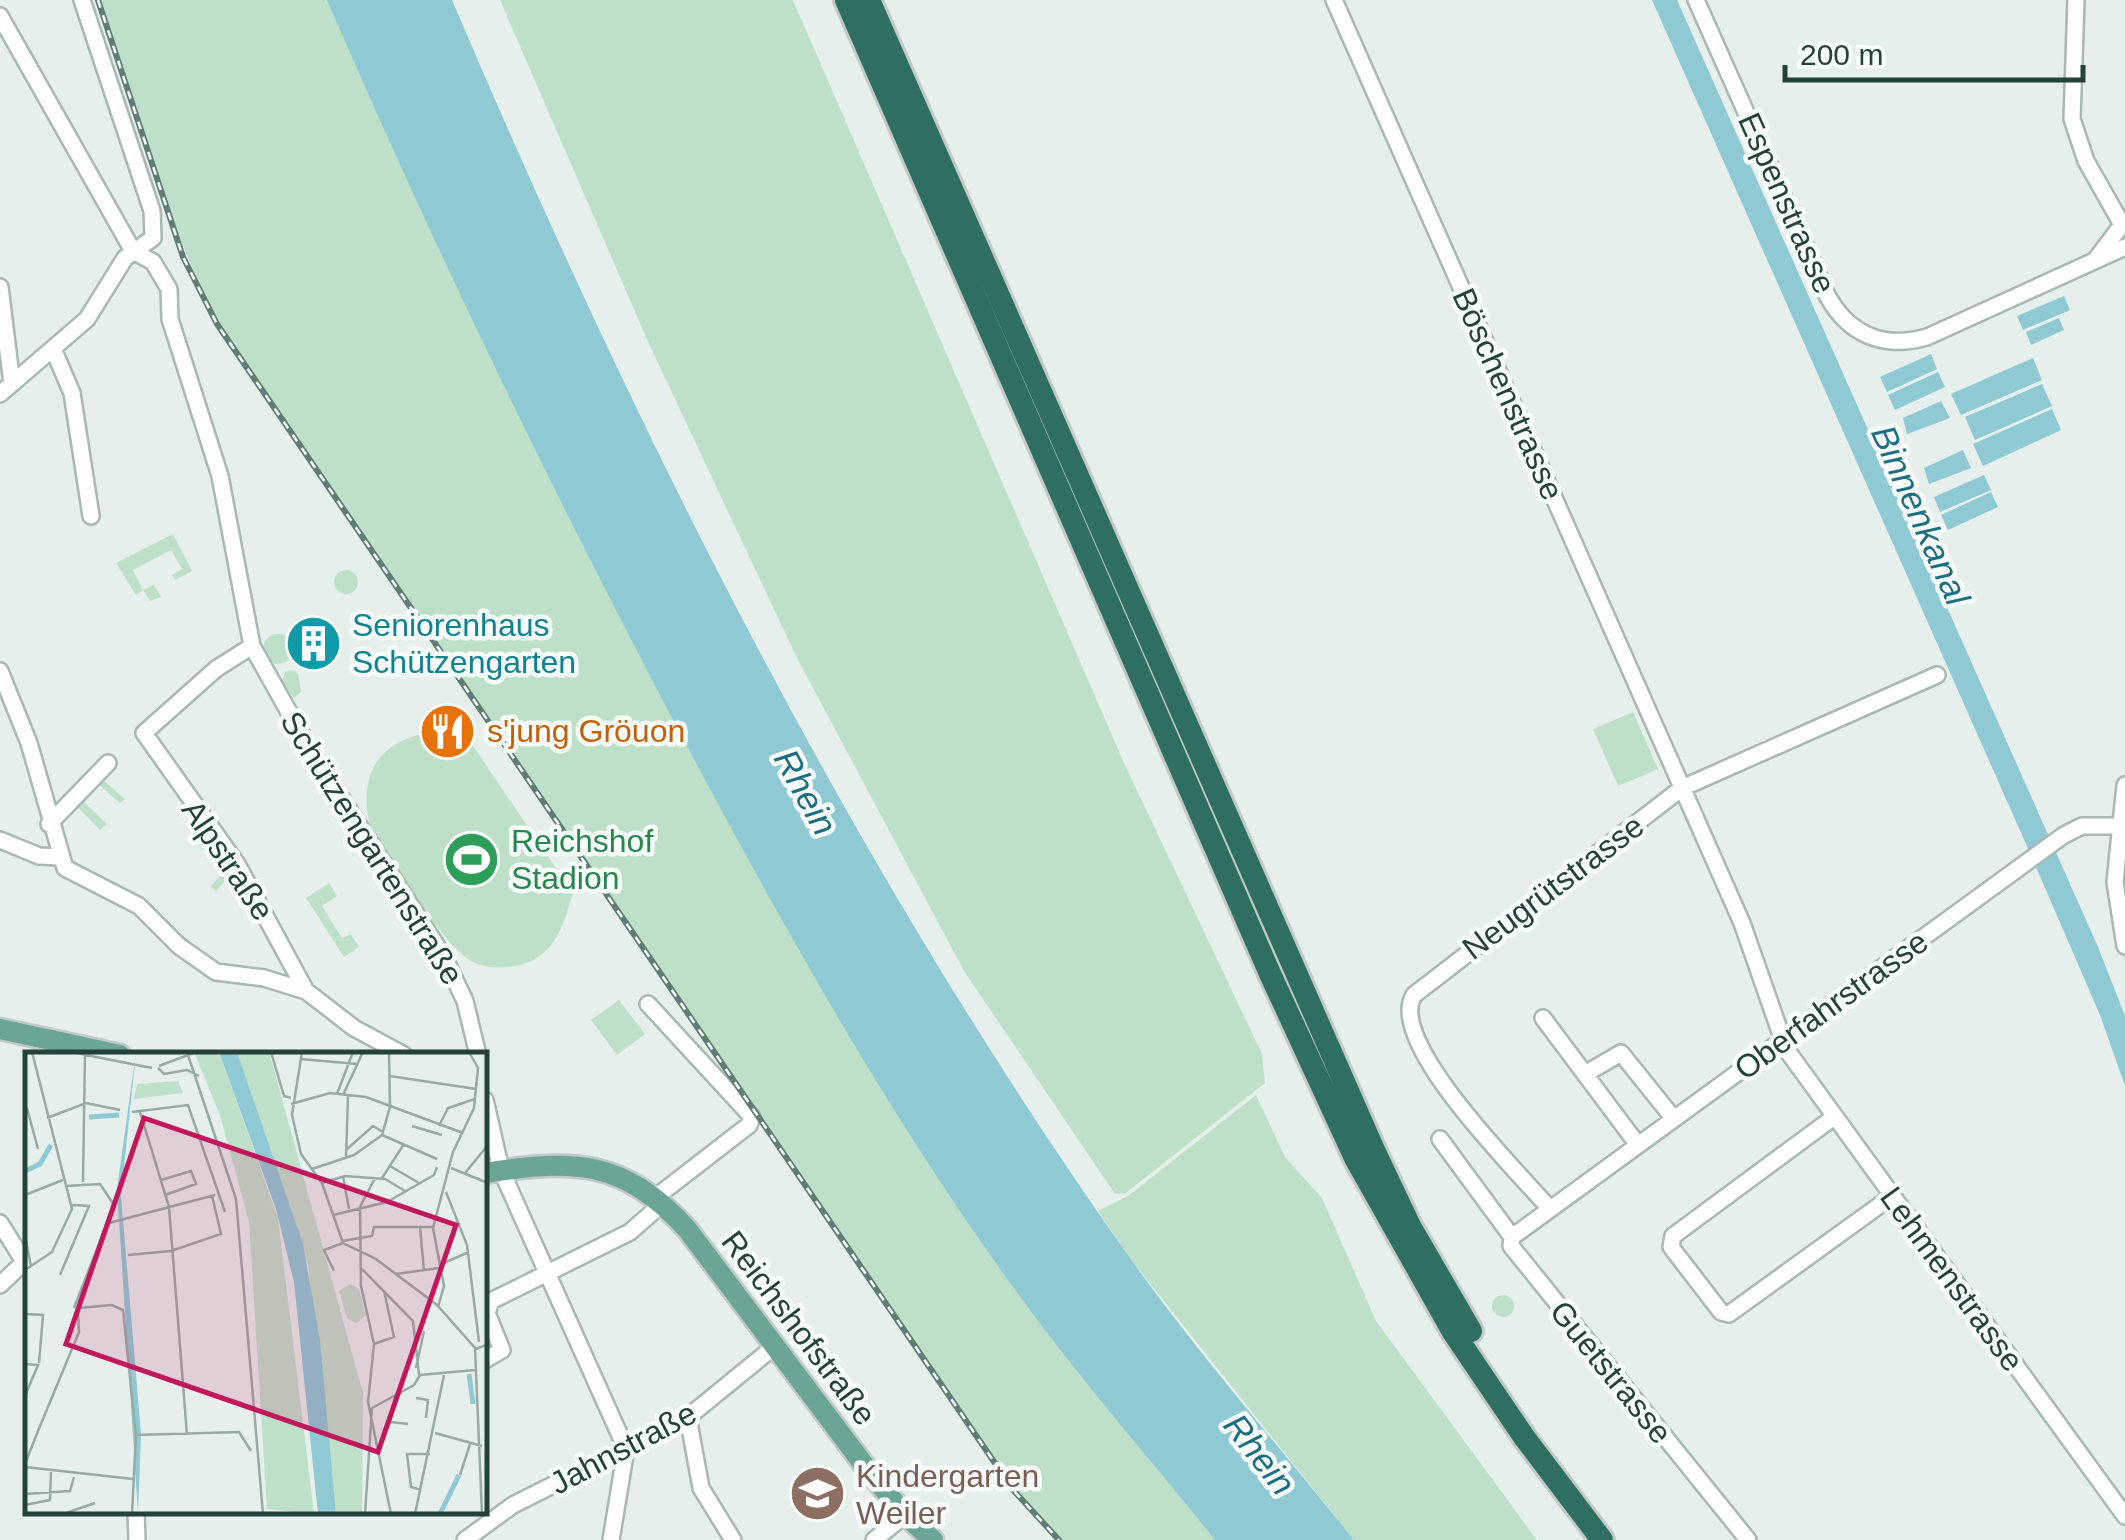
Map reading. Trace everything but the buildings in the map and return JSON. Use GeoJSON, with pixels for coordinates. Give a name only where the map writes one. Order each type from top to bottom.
{"type":"FeatureCollection","features":[{"type":"Feature","properties":{"kind":"highway"},"geometry":{"type":"LineString","coordinates":[[846,0],[1347,1141],[1453,1332],[1524,1438],[1602,1540]]}},
{"type":"Feature","properties":{"kind":"highway"},"geometry":{"type":"LineString","coordinates":[[868,0],[1410,1226],[1530,1421],[1620,1540]]}},
{"type":"Feature","properties":{"kind":"main road"},"geometry":{"type":"LineString","coordinates":[[0,1028],[38,1046],[93,1052]]}},
{"type":"Feature","properties":{"kind":"main road","name":"Reichshofstraße"},"geometry":{"type":"LineString","coordinates":[[493,1172],[584,1165],[620,1175],[660,1200],[905,1515],[934,1540]]}},
{"type":"Feature","properties":{"kind":"street"},"geometry":{"type":"LineString","coordinates":[[6,389],[87,319],[133,251],[153,238],[152,211],[82,0]]}},
{"type":"Feature","properties":{"kind":"street","name":"Böschenstrasse"},"geometry":{"type":"LineString","coordinates":[[1334,0],[1742,923],[1784,1040]]}},
{"type":"Feature","properties":{"kind":"street","name":"Espenstrasse"},"geometry":{"type":"LineString","coordinates":[[1696,0],[1828,297],[1849,325],[1878,341],[1914,341],[2093,262],[2123,227]]}},
{"type":"Feature","properties":{"kind":"street"},"geometry":{"type":"LineString","coordinates":[[2076,0],[2072,120],[2086,162],[2109,195],[2123,227]]}},
{"type":"Feature","properties":{"kind":"street","name":"Schützengartenstraße"},"geometry":{"type":"LineString","coordinates":[[0,16],[133,251],[154,262],[169,288],[170,319],[220,476],[252,646],[322,768],[446,959],[465,1001],[477,1052]]}},
{"type":"Feature","properties":{"kind":"street"},"geometry":{"type":"LineString","coordinates":[[0,288],[6,389]]}},
{"type":"Feature","properties":{"kind":"street"},"geometry":{"type":"LineString","coordinates":[[54,351],[72,393],[91,516]]}},
{"type":"Feature","properties":{"kind":"street","name":"Alpstraße"},"geometry":{"type":"LineString","coordinates":[[252,646],[216,669],[144,733],[243,874],[306,991]]}},
{"type":"Feature","properties":{"kind":"street"},"geometry":{"type":"LineString","coordinates":[[0,670],[29,743],[59,856],[39,856],[0,840]]}},
{"type":"Feature","properties":{"kind":"street","name":"Neugrütstrasse"},"geometry":{"type":"LineString","coordinates":[[1550,1209],[1432,1069],[1407,1018],[1407,1006],[1460,958],[1682,788],[1937,675]]}},
{"type":"Feature","properties":{"kind":"street"},"geometry":{"type":"LineString","coordinates":[[50,824],[108,763]]}},
{"type":"Feature","properties":{"kind":"street"},"geometry":{"type":"LineString","coordinates":[[2125,785],[2116,905],[2125,946]]}},
{"type":"Feature","properties":{"kind":"street","name":"Oberfahrstrasse"},"geometry":{"type":"LineString","coordinates":[[1550,1209],[2064,835],[2082,826],[2120,826]]}},
{"type":"Feature","properties":{"kind":"street","name":"Alpstraße"},"geometry":{"type":"LineString","coordinates":[[59,856],[64,868],[139,906],[195,960],[216,972],[264,978],[306,991],[354,1028],[398,1052]]}},
{"type":"Feature","properties":{"kind":"street"},"geometry":{"type":"LineString","coordinates":[[488,1305],[630,1232],[660,1200],[749,1124],[752,1117],[648,1004]]}},
{"type":"Feature","properties":{"kind":"street"},"geometry":{"type":"LineString","coordinates":[[1543,1018],[1638,1145]]}},
{"type":"Feature","properties":{"kind":"street","name":"Lehmenstrasse"},"geometry":{"type":"LineString","coordinates":[[1784,1040],[1834,1117],[2125,1516]]}},
{"type":"Feature","properties":{"kind":"street"},"geometry":{"type":"LineString","coordinates":[[1585,1074],[1620,1053],[1674,1119]]}},
{"type":"Feature","properties":{"kind":"street"},"geometry":{"type":"LineString","coordinates":[[1834,1117],[1673,1236],[1671,1247],[1721,1312],[1729,1314],[1891,1196]]}},
{"type":"Feature","properties":{"kind":"street"},"geometry":{"type":"LineString","coordinates":[[488,1127],[493,1172],[548,1274],[626,1449],[612,1540]]}},
{"type":"Feature","properties":{"kind":"street","name":"Guetstrasse"},"geometry":{"type":"LineString","coordinates":[[1440,1139],[1512,1237],[1510,1246],[1748,1540]]}},
{"type":"Feature","properties":{"kind":"street"},"geometry":{"type":"LineString","coordinates":[[1512,1237],[1550,1209]]}},
{"type":"Feature","properties":{"kind":"street"},"geometry":{"type":"LineString","coordinates":[[0,1223],[21,1240]]}},
{"type":"Feature","properties":{"kind":"street"},"geometry":{"type":"LineString","coordinates":[[0,1284],[25,1266]]}},
{"type":"Feature","properties":{"kind":"street"},"geometry":{"type":"LineString","coordinates":[[488,1312],[502,1350],[488,1358]]}},
{"type":"Feature","properties":{"kind":"street","name":"Jahnstraße"},"geometry":{"type":"LineString","coordinates":[[465,1540],[513,1504],[688,1417],[775,1346]]}},
{"type":"Feature","properties":{"kind":"street"},"geometry":{"type":"LineString","coordinates":[[688,1417],[701,1488],[733,1540]]}},
{"type":"Feature","properties":{"kind":"street"},"geometry":{"type":"LineString","coordinates":[[874,1540],[905,1515]]}},
{"type":"Feature","properties":{"kind":"green space"},"geometry":{"type":"Polygon","coordinates":[[[99,0],[328,0],[1025,1303],[1215,1540],[1059,1540],[1014,1491],[217,324],[166,207],[99,0]]]}},
{"type":"Feature","properties":{"kind":"green space"},"geometry":{"type":"Polygon","coordinates":[[[500,0],[793,0],[1124,763],[1262,1054],[1265,1083],[1126,1193],[1115,1194],[964,971],[797,658],[649,344],[500,0]]]}},
{"type":"Feature","properties":{"kind":"green space"},"geometry":{"type":"Polygon","coordinates":[[[173,534],[192,571],[175,580],[172,575],[182,569],[171,550],[133,570],[143,590],[136,595],[116,563],[173,534]]]}},
{"type":"Feature","properties":{"kind":"green space"},"geometry":{"type":"Polygon","coordinates":[[[346,570],[355,573],[355,591],[346,594],[337,591],[334,582],[337,573],[346,570]]]}},
{"type":"Feature","properties":{"kind":"green space"},"geometry":{"type":"Polygon","coordinates":[[[154,585],[161,597],[150,601],[143,590],[154,585]]]}},
{"type":"Feature","properties":{"kind":"green space"},"geometry":{"type":"Polygon","coordinates":[[[278,634],[289,638],[293,649],[289,660],[278,664],[267,660],[263,649],[267,638],[278,634]]]}},
{"type":"Feature","properties":{"kind":"green space"},"geometry":{"type":"Polygon","coordinates":[[[293,670],[298,674],[301,692],[294,698],[282,681],[285,672],[293,670]]]}},
{"type":"Feature","properties":{"kind":"green space"},"geometry":{"type":"Polygon","coordinates":[[[1633,712],[1658,769],[1618,786],[1593,729],[1633,712]]]}},
{"type":"Feature","properties":{"kind":"green space","name":"Reichshof Stadion"},"geometry":{"type":"Polygon","coordinates":[[[427,733],[473,746],[573,893],[555,940],[528,962],[492,967],[464,956],[435,924],[370,825],[367,792],[375,764],[395,744],[427,733]]]}},
{"type":"Feature","properties":{"kind":"green space"},"geometry":{"type":"Polygon","coordinates":[[[99,776],[125,799],[120,803],[99,785],[84,802],[107,824],[100,830],[73,802],[99,776]]]}},
{"type":"Feature","properties":{"kind":"green space"},"geometry":{"type":"Polygon","coordinates":[[[201,822],[235,871],[216,891],[211,886],[225,870],[189,837],[201,822]]]}},
{"type":"Feature","properties":{"kind":"green space"},"geometry":{"type":"Polygon","coordinates":[[[329,883],[337,896],[322,906],[342,938],[351,934],[359,947],[344,957],[306,898],[329,883]]]}},
{"type":"Feature","properties":{"kind":"green space"},"geometry":{"type":"Polygon","coordinates":[[[619,1000],[645,1034],[617,1055],[591,1020],[619,1000]]]}},
{"type":"Feature","properties":{"kind":"green space"},"geometry":{"type":"Polygon","coordinates":[[[1256,1095],[1285,1157],[1322,1198],[1376,1321],[1537,1540],[1354,1540],[1132,1261],[1098,1211],[1128,1196],[1256,1095]]]}},
{"type":"Feature","properties":{"kind":"green space"},"geometry":{"type":"Polygon","coordinates":[[[1503,1295],[1511,1298],[1511,1314],[1503,1317],[1495,1314],[1492,1306],[1495,1298],[1503,1295]]]}},
{"type":"Feature","properties":{"kind":"water","name":"Rhein"},"geometry":{"type":"Polygon","coordinates":[[[327,0],[452,0],[598,327],[676,488],[757,647],[933,958],[1029,1109],[1156,1294],[1354,1540],[1215,1540],[1094,1393],[976,1235],[885,1096],[801,953],[634,645],[453,279],[327,0]]]}},
{"type":"Feature","properties":{"kind":"water"},"geometry":{"type":"Polygon","coordinates":[[[1652,0],[1677,0],[2098,947],[2125,1016],[2125,1086],[2100,1015],[2026,844],[1652,0]]]}},
{"type":"Feature","properties":{"kind":"water"},"geometry":{"type":"Polygon","coordinates":[[[2064,296],[2070,310],[2023,330],[2017,316],[2064,296]]]}},
{"type":"Feature","properties":{"kind":"water"},"geometry":{"type":"Polygon","coordinates":[[[2059,318],[2064,330],[2031,345],[2026,332],[2059,318]]]}},
{"type":"Feature","properties":{"kind":"water"},"geometry":{"type":"Polygon","coordinates":[[[1931,354],[1937,369],[1887,392],[1880,377],[1931,354]]]}},
{"type":"Feature","properties":{"kind":"water"},"geometry":{"type":"Polygon","coordinates":[[[2033,358],[2042,380],[1961,415],[1951,394],[2033,358]]]}},
{"type":"Feature","properties":{"kind":"water"},"geometry":{"type":"Polygon","coordinates":[[[1938,372],[1945,387],[1895,410],[1888,395],[1938,372]]]}},
{"type":"Feature","properties":{"kind":"water"},"geometry":{"type":"Polygon","coordinates":[[[2042,384],[2052,406],[1975,440],[1965,417],[2042,384]]]}},
{"type":"Feature","properties":{"kind":"water"},"geometry":{"type":"Polygon","coordinates":[[[1941,401],[1950,418],[1907,434],[1903,418],[1941,401]]]}},
{"type":"Feature","properties":{"kind":"water"},"geometry":{"type":"Polygon","coordinates":[[[2052,409],[2061,430],[1983,466],[1973,444],[2052,409]]]}},
{"type":"Feature","properties":{"kind":"water"},"geometry":{"type":"Polygon","coordinates":[[[1963,450],[1971,468],[1929,484],[1924,468],[1963,450]]]}},
{"type":"Feature","properties":{"kind":"water"},"geometry":{"type":"Polygon","coordinates":[[[1984,475],[1991,490],[1940,512],[1934,497],[1984,475]]]}},
{"type":"Feature","properties":{"kind":"water"},"geometry":{"type":"Polygon","coordinates":[[[1991,492],[1998,507],[1948,530],[1941,515],[1991,492]]]}},
{"type":"Feature","properties":{"kind":"railway"},"geometry":{"type":"LineString","coordinates":[[98,0],[183,257],[217,324],[1014,1491],[1059,1540]]}},
{"type":"Feature","properties":{"kind":"place","name":"Seniorenhaus Schützengarten"},"geometry":{"type":"Point","coordinates":[313,643]}},
{"type":"Feature","properties":{"kind":"place","name":"s'jung Gröuon"},"geometry":{"type":"Point","coordinates":[448,731]}},
{"type":"Feature","properties":{"kind":"place","name":"Reichshof Stadion"},"geometry":{"type":"Point","coordinates":[472,859]}},
{"type":"Feature","properties":{"kind":"place","name":"Kindergarten Weiler"},"geometry":{"type":"Point","coordinates":[817,1494]}},
{"type":"Feature","properties":{"kind":"water label","name":"Binnenkanal"},"geometry":{"type":"Point","coordinates":[1921,515]}}]}
